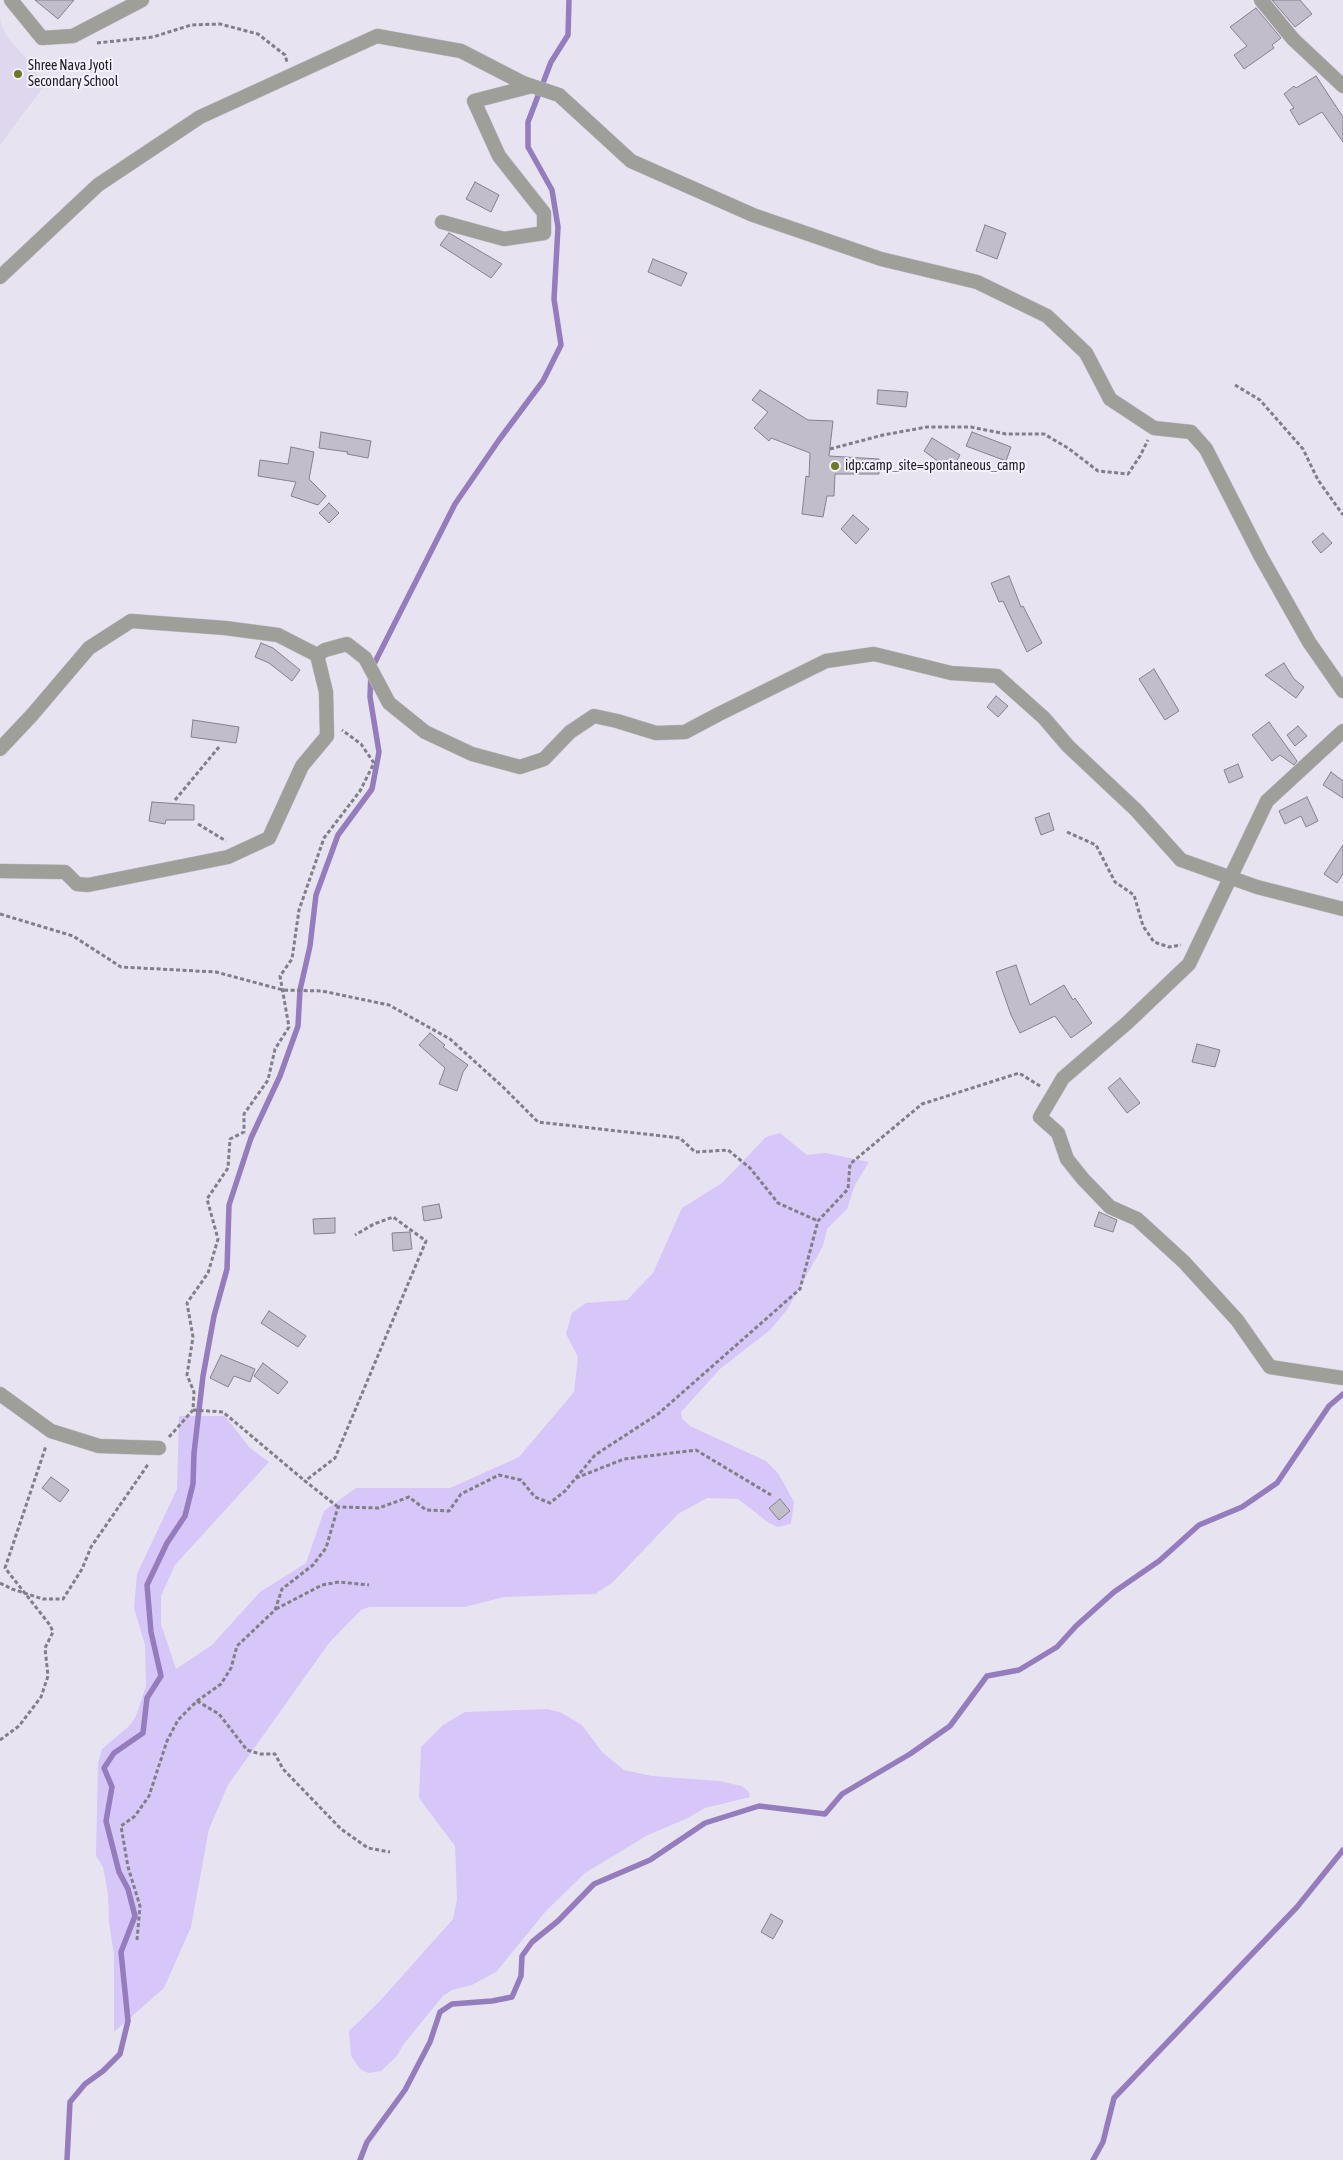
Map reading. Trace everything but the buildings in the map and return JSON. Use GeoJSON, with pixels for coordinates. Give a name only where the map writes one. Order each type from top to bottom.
{"type":"FeatureCollection","features":[{"type":"Feature","properties":{"kind":"street"},"geometry":{"type":"LineString","coordinates":[[11,0],[42,38],[73,36],[142,0]]}},
{"type":"Feature","properties":{"kind":"street"},"geometry":{"type":"LineString","coordinates":[[1261,0],[1292,39],[1343,86]]}},
{"type":"Feature","properties":{"kind":"street"},"geometry":{"type":"LineString","coordinates":[[0,277],[98,185],[200,117],[290,74],[377,36],[460,51],[532,86],[559,95],[631,161],[753,215],[881,259],[977,282],[1047,316],[1086,353],[1110,399],[1154,428],[1191,432],[1206,449],[1260,555],[1309,642],[1343,691]]}},
{"type":"Feature","properties":{"kind":"street"},"geometry":{"type":"LineString","coordinates":[[442,222],[504,240],[544,233],[544,213],[498,156],[474,101],[532,86]]}},
{"type":"Feature","properties":{"kind":"street"},"geometry":{"type":"LineString","coordinates":[[0,749],[32,715],[89,648],[131,621],[225,628],[278,635],[317,655],[326,692],[327,736],[302,766],[269,838],[228,857],[88,885],[77,884],[65,872],[0,871]]}},
{"type":"Feature","properties":{"kind":"street"},"geometry":{"type":"LineString","coordinates":[[317,655],[325,650],[347,644],[365,658],[389,703],[425,732],[472,754],[520,767],[544,759],[570,732],[594,716],[656,733],[685,732],[826,662],[874,654],[952,673],[997,676],[1044,718],[1068,746],[1136,810],[1181,860],[1257,887],[1343,909]]}},
{"type":"Feature","properties":{"kind":"street"},"geometry":{"type":"LineString","coordinates":[[1339,1378],[1270,1367],[1237,1320],[1184,1262],[1136,1219],[1110,1207],[1083,1179],[1067,1159],[1058,1133],[1040,1117],[1063,1078],[1127,1023],[1188,964],[1267,801],[1343,731]]}},
{"type":"Feature","properties":{"kind":"street"},"geometry":{"type":"LineString","coordinates":[[0,1394],[51,1431],[99,1446],[159,1448]]}},
{"type":"Feature","properties":{"kind":"path"},"geometry":{"type":"LineString","coordinates":[[92,44],[153,37],[191,25],[220,24],[258,34],[285,55],[290,74]]}},
{"type":"Feature","properties":{"kind":"path"},"geometry":{"type":"LineString","coordinates":[[1235,385],[1260,400],[1303,449],[1318,480],[1343,515]]}},
{"type":"Feature","properties":{"kind":"path"},"geometry":{"type":"LineString","coordinates":[[830,448],[883,435],[928,427],[971,427],[1006,434],[1044,434],[1068,448],[1098,470],[1128,474],[1140,456],[1154,428]]}},
{"type":"Feature","properties":{"kind":"path"},"geometry":{"type":"LineString","coordinates":[[0,1583],[24,1594],[44,1599],[63,1598],[82,1569],[91,1547],[159,1448],[193,1410],[194,1392],[187,1375],[193,1336],[187,1303],[208,1273],[218,1239],[207,1198],[228,1168],[230,1139],[244,1132],[244,1114],[268,1080],[275,1049],[289,1027],[280,976],[292,959],[299,910],[324,838],[360,791],[374,763],[361,744],[340,729],[326,724]]}},
{"type":"Feature","properties":{"kind":"path"},"geometry":{"type":"LineString","coordinates":[[175,800],[219,746]]}},
{"type":"Feature","properties":{"kind":"path"},"geometry":{"type":"LineString","coordinates":[[198,824],[242,850]]}},
{"type":"Feature","properties":{"kind":"path"},"geometry":{"type":"LineString","coordinates":[[1067,832],[1096,845],[1115,882],[1134,895],[1143,926],[1154,942],[1169,947],[1199,942]]}},
{"type":"Feature","properties":{"kind":"path"},"geometry":{"type":"LineString","coordinates":[[0,914],[73,936],[121,967],[216,972],[283,990],[322,991],[389,1005],[450,1038],[538,1122],[680,1138],[696,1152],[728,1150],[750,1168],[778,1203],[818,1221]]}},
{"type":"Feature","properties":{"kind":"path"},"geometry":{"type":"LineString","coordinates":[[193,1410],[224,1412],[304,1481],[338,1507],[379,1508],[408,1497],[426,1510],[449,1511],[460,1494],[499,1474],[521,1480],[535,1497],[550,1503],[565,1491],[595,1456],[658,1414],[800,1289],[818,1221],[848,1189],[850,1164],[922,1104],[1019,1073],[1053,1094]]}},
{"type":"Feature","properties":{"kind":"path"},"geometry":{"type":"LineString","coordinates":[[304,1481],[335,1458],[426,1241],[393,1217],[374,1224],[356,1235]]}},
{"type":"Feature","properties":{"kind":"path"},"geometry":{"type":"LineString","coordinates":[[0,1740],[19,1726],[41,1697],[48,1676],[45,1648],[53,1632],[50,1625],[5,1568],[51,1431]]}},
{"type":"Feature","properties":{"kind":"path"},"geometry":{"type":"LineString","coordinates":[[576,1478],[624,1459],[696,1450],[771,1495]]}},
{"type":"Feature","properties":{"kind":"path"},"geometry":{"type":"LineString","coordinates":[[275,1610],[282,1589],[314,1565],[326,1548],[338,1507]]}},
{"type":"Feature","properties":{"kind":"path"},"geometry":{"type":"LineString","coordinates":[[137,1940],[140,1906],[128,1867],[121,1826],[135,1816],[149,1796],[167,1741],[178,1720],[197,1701],[221,1684],[231,1668],[238,1646],[275,1610],[322,1584],[339,1582],[370,1584]]}},
{"type":"Feature","properties":{"kind":"path"},"geometry":{"type":"LineString","coordinates":[[197,1701],[219,1714],[247,1750],[260,1754],[275,1754],[283,1769],[341,1829],[368,1848],[390,1852]]}},
{"type":"Feature","properties":{"kind":"shaded area","name":"Shree Nava Jyoti Secondary School"},"geometry":{"type":"Polygon","coordinates":[[[0,20],[5,34],[29,62],[44,86],[0,145],[0,20]]]}},
{"type":"Feature","properties":{"kind":"shaded area"},"geometry":{"type":"Polygon","coordinates":[[[780,1133],[807,1155],[826,1153],[869,1162],[855,1185],[847,1209],[827,1229],[823,1246],[787,1310],[770,1330],[720,1369],[681,1412],[682,1418],[690,1426],[766,1461],[778,1473],[794,1502],[791,1524],[778,1527],[769,1523],[738,1499],[707,1498],[678,1514],[612,1583],[595,1594],[504,1597],[465,1607],[369,1607],[361,1610],[329,1643],[228,1785],[209,1829],[191,1927],[164,1988],[114,2032],[114,1954],[109,1923],[108,1894],[103,1867],[96,1856],[98,1763],[102,1749],[129,1726],[136,1716],[146,1686],[145,1645],[134,1608],[137,1574],[177,1489],[179,1416],[225,1416],[250,1448],[269,1462],[175,1565],[161,1596],[161,1624],[176,1669],[212,1645],[260,1592],[306,1563],[324,1511],[356,1488],[450,1488],[519,1457],[574,1392],[578,1357],[566,1334],[572,1313],[586,1303],[627,1300],[653,1273],[682,1208],[722,1183],[766,1137],[780,1133]]]}},
{"type":"Feature","properties":{"kind":"shaded area"},"geometry":{"type":"Polygon","coordinates":[[[547,1709],[560,1712],[582,1725],[602,1752],[624,1770],[652,1776],[719,1781],[742,1786],[749,1792],[750,1797],[705,1808],[688,1818],[648,1835],[585,1873],[546,1911],[496,1972],[472,1985],[452,1990],[443,1996],[403,2045],[397,2056],[381,2071],[368,2073],[360,2069],[351,2056],[349,2031],[379,2002],[453,1919],[457,1899],[455,1846],[419,1798],[421,1747],[443,1725],[465,1712],[547,1709]]]}},
{"type":"Feature","properties":{"kind":"waterway"},"geometry":{"type":"LineString","coordinates":[[67,2160],[70,2102],[85,2084],[103,2071],[120,2054],[128,2021],[121,1952],[135,1916],[128,1889],[119,1872],[106,1821],[112,1787],[104,1768],[114,1753],[143,1733],[147,1698],[161,1676],[151,1632],[147,1585],[167,1543],[185,1516],[193,1484],[194,1453],[203,1376],[214,1316],[227,1269],[229,1205],[251,1138],[280,1076],[298,1026],[300,990],[310,946],[316,895],[338,835],[372,789],[379,752],[370,697],[371,670],[455,504],[543,381],[561,345],[554,299],[558,227],[552,190],[528,147],[528,122],[551,62],[568,35],[569,0]]}},
{"type":"Feature","properties":{"kind":"waterway"},"geometry":{"type":"LineString","coordinates":[[360,2160],[367,2142],[405,2090],[430,2042],[440,2012],[452,2004],[492,2001],[512,1997],[521,1976],[522,1956],[532,1942],[558,1921],[594,1884],[650,1860],[705,1823],[759,1806],[825,1814],[842,1794],[910,1754],[950,1726],[987,1676],[1019,1670],[1057,1647],[1076,1626],[1114,1592],[1159,1561],[1199,1525],[1242,1507],[1277,1483],[1329,1406],[1343,1394]]}},
{"type":"Feature","properties":{"kind":"waterway"},"geometry":{"type":"LineString","coordinates":[[1093,2160],[1103,2142],[1114,2098],[1297,1907],[1343,1850]]}},
{"type":"Feature","properties":{"kind":"place","name":"Shree Nava Jyoti Secondary School"},"geometry":{"type":"Point","coordinates":[18,74]}},
{"type":"Feature","properties":{"kind":"place","name":"idp:camp_site=spontaneous_camp"},"geometry":{"type":"Point","coordinates":[835,466]}}]}
